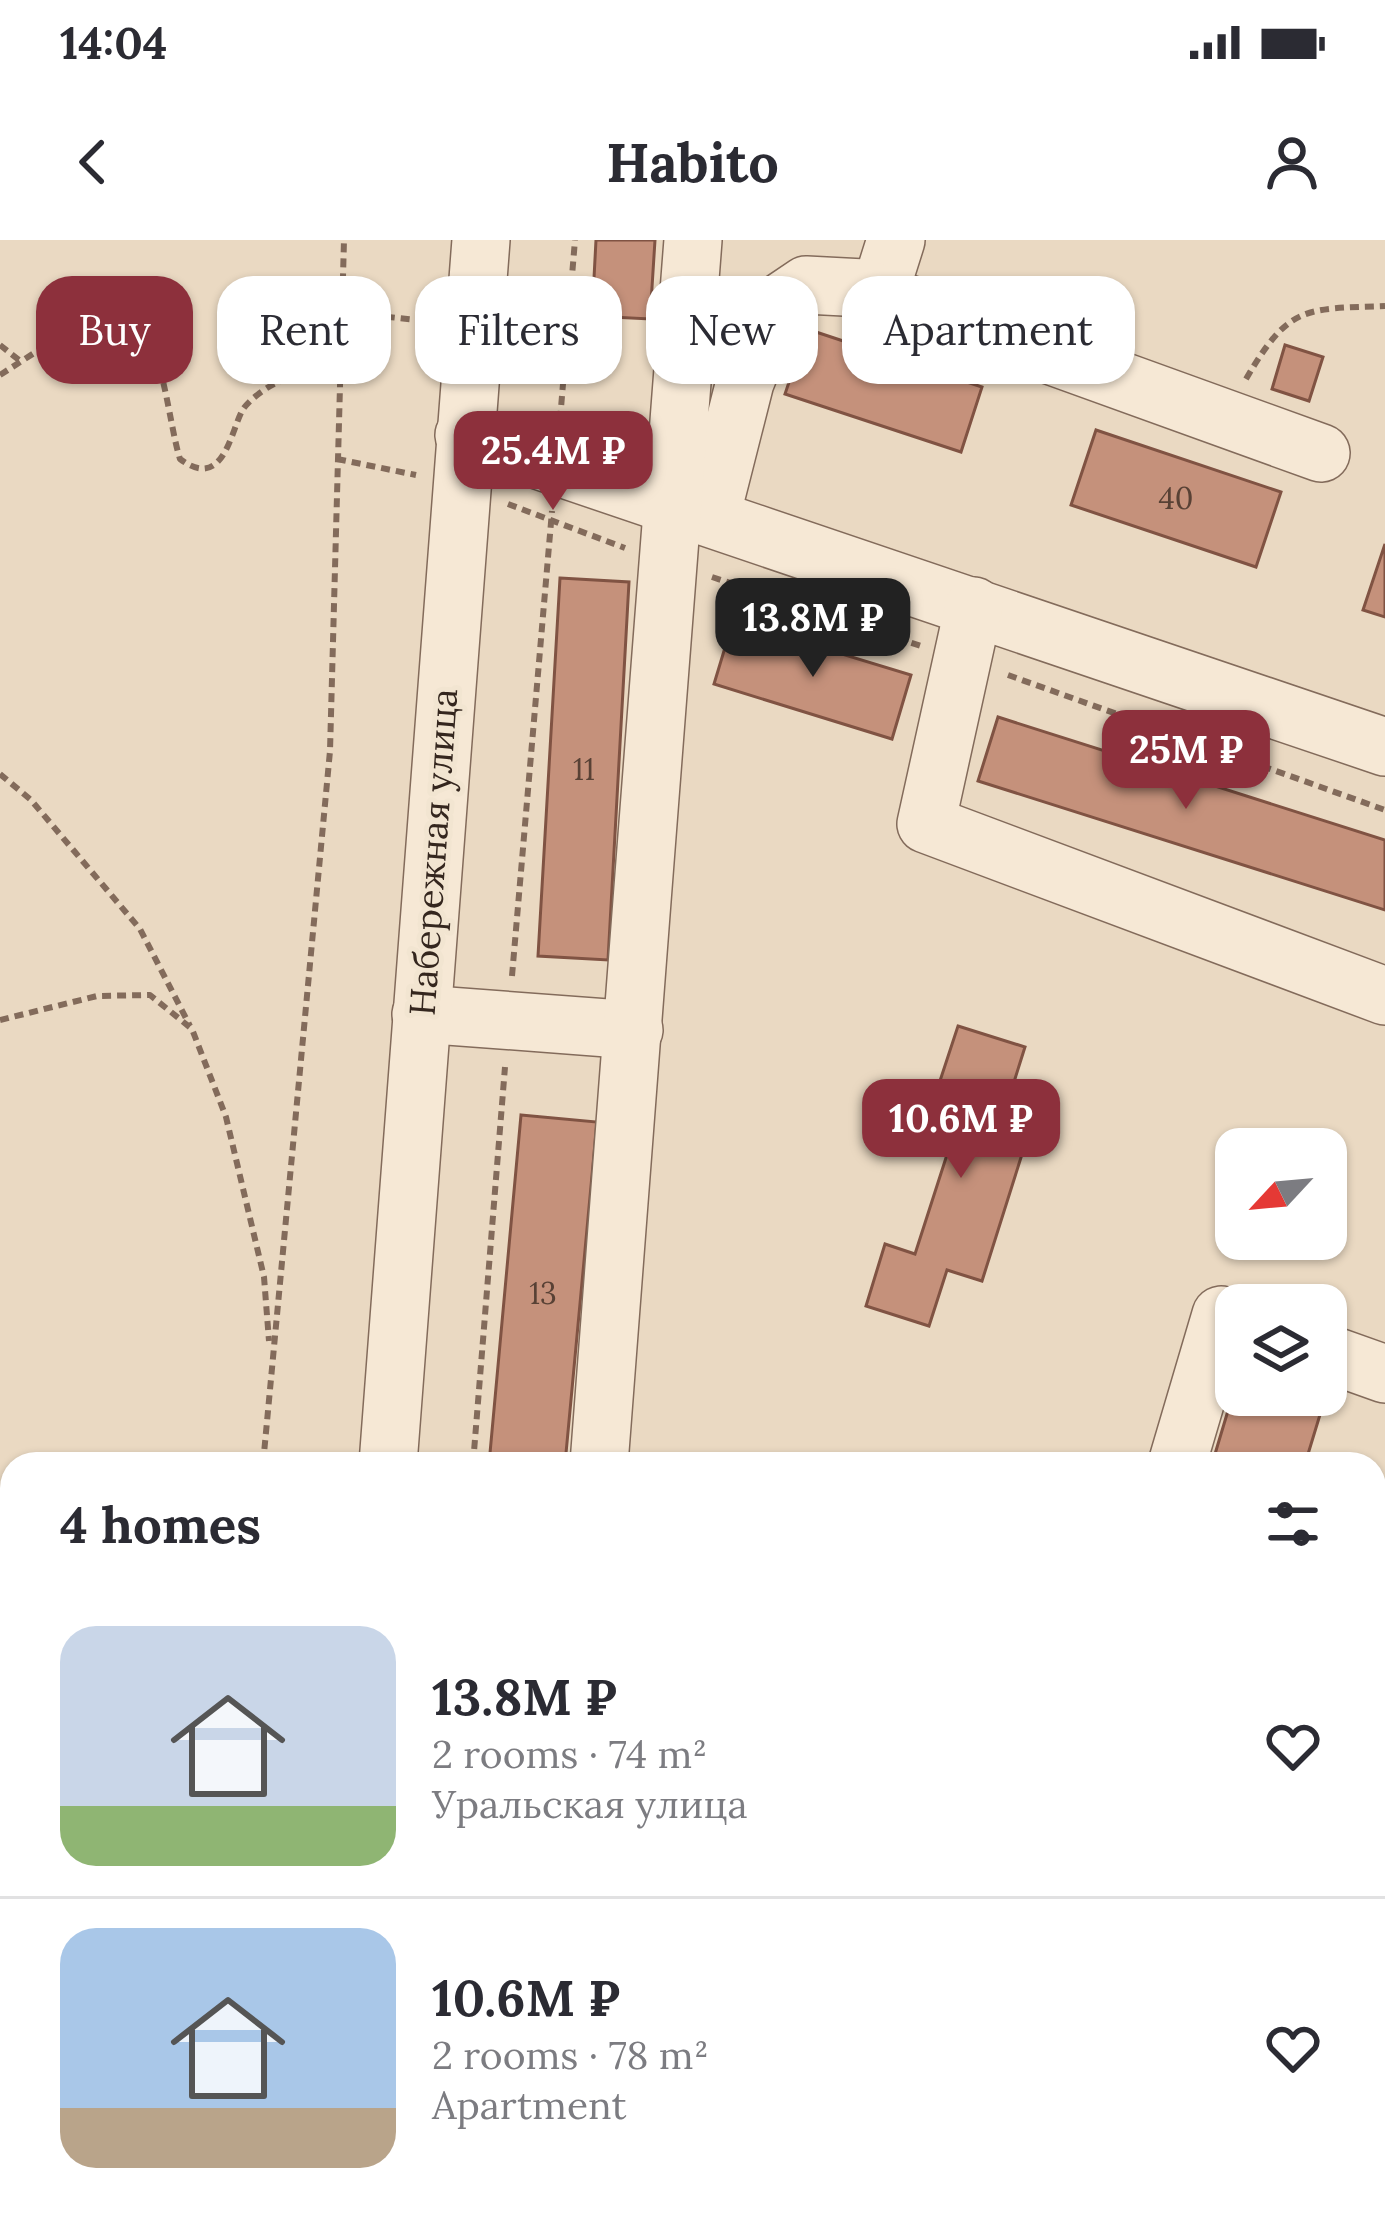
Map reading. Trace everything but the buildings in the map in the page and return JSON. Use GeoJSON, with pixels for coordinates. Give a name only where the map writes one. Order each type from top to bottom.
{"type":"FeatureCollection","features":[{"type":"Feature","properties":{"kind":"street","name":"Набережная улица"},"geometry":{"type":"LineString","coordinates":[[479,276],[482,240]]}},
{"type":"Feature","properties":{"kind":"street"},"geometry":{"type":"LineString","coordinates":[[600,1452],[634,1030],[691,509],[693,240]]}},
{"type":"Feature","properties":{"kind":"street"},"geometry":{"type":"LineString","coordinates":[[884,276],[896,240]]}},
{"type":"Feature","properties":{"kind":"street"},"geometry":{"type":"LineString","coordinates":[[691,509],[775,306],[806,285],[842,287]]}},
{"type":"Feature","properties":{"kind":"street","name":"Набережная улица"},"geometry":{"type":"LineString","coordinates":[[389,1452],[469,384]]}},
{"type":"Feature","properties":{"kind":"street"},"geometry":{"type":"LineString","coordinates":[[1128,384],[1321,453]]}},
{"type":"Feature","properties":{"kind":"street"},"geometry":{"type":"LineString","coordinates":[[462,459],[556,465],[1385,747]]}},
{"type":"Feature","properties":{"kind":"street"},"geometry":{"type":"LineString","coordinates":[[974,606],[926,824],[1385,996]]}},
{"type":"Feature","properties":{"kind":"street"},"geometry":{"type":"LineString","coordinates":[[421,1014],[634,1030]]}},
{"type":"Feature","properties":{"kind":"street"},"geometry":{"type":"LineString","coordinates":[[1181,1452],[1215,1336]]}},
{"type":"Feature","properties":{"kind":"street"},"geometry":{"type":"LineString","coordinates":[[1347,1360],[1385,1374]]}},
{"type":"Feature","properties":{"kind":"path"},"geometry":{"type":"LineString","coordinates":[[342,276],[344,240]]}},
{"type":"Feature","properties":{"kind":"path"},"geometry":{"type":"LineString","coordinates":[[473,1452],[574,240]]}},
{"type":"Feature","properties":{"kind":"path"},"geometry":{"type":"LineString","coordinates":[[1197,409],[1245,380],[1272,334],[1314,308],[1385,306]]}},
{"type":"Feature","properties":{"kind":"path"},"geometry":{"type":"LineString","coordinates":[[0,375],[101,310],[123,314],[142,326],[157,359],[180,459],[202,466],[218,462],[229,449],[243,408],[274,384]]}},
{"type":"Feature","properties":{"kind":"path"},"geometry":{"type":"LineString","coordinates":[[0,345],[20,360]]}},
{"type":"Feature","properties":{"kind":"path"},"geometry":{"type":"LineString","coordinates":[[264,1452],[330,751],[339,384]]}},
{"type":"Feature","properties":{"kind":"path"},"geometry":{"type":"LineString","coordinates":[[338,459],[462,459]]}},
{"type":"Feature","properties":{"kind":"path"},"geometry":{"type":"LineString","coordinates":[[0,775],[31,800],[140,929],[191,1029],[226,1117],[264,1277],[272,1352]]}},
{"type":"Feature","properties":{"kind":"path"},"geometry":{"type":"LineString","coordinates":[[0,1020],[97,996],[150,995],[191,1029]]}}]}
